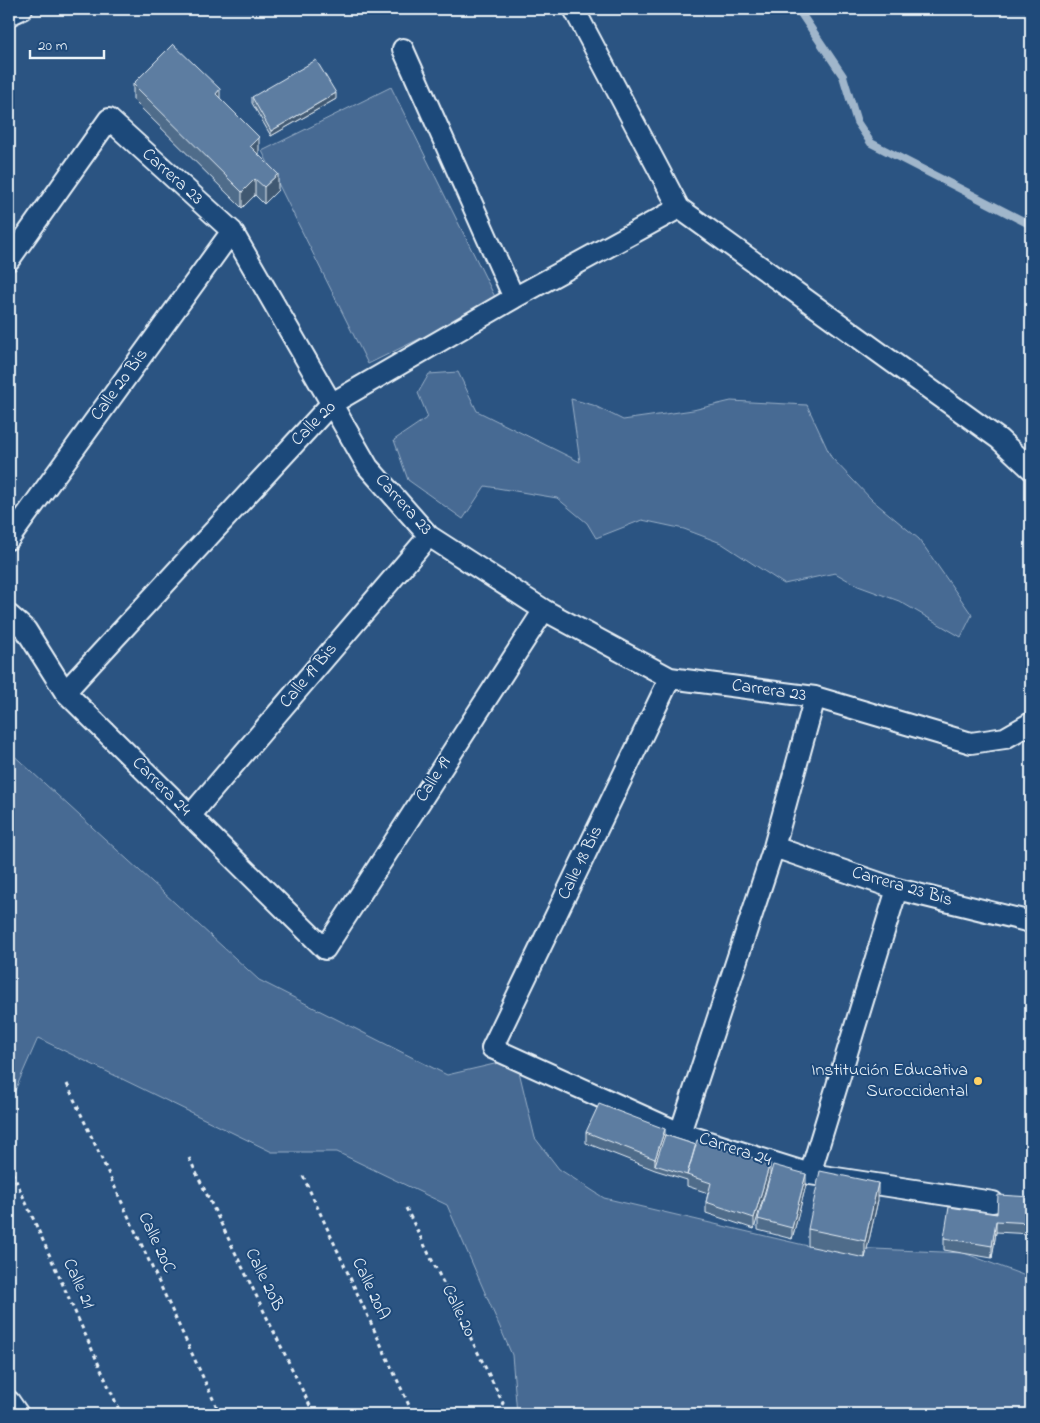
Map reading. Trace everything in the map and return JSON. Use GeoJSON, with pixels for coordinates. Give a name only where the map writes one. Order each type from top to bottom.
{"type":"FeatureCollection","features":[{"type":"Feature","properties":{"kind":"street"},"geometry":{"type":"LineString","coordinates":[[9,15],[22,9]]}},
{"type":"Feature","properties":{"kind":"street"},"geometry":{"type":"LineString","coordinates":[[574,9],[679,208],[999,439],[1031,469]]}},
{"type":"Feature","properties":{"kind":"street"},"geometry":{"type":"LineString","coordinates":[[402,49],[514,298]]}},
{"type":"Feature","properties":{"kind":"street","name":"Carrera 23"},"geometry":{"type":"LineString","coordinates":[[9,260],[109,119],[232,231],[368,466],[429,536],[544,610],[670,678],[815,697],[971,743],[1005,738],[1031,723]]}},
{"type":"Feature","properties":{"kind":"street","name":"Calle 20"},"geometry":{"type":"LineString","coordinates":[[65,692],[331,404],[514,298],[679,208]]}},
{"type":"Feature","properties":{"kind":"street","name":"Calle 20 Bis"},"geometry":{"type":"LineString","coordinates":[[9,539],[232,231]]}},
{"type":"Feature","properties":{"kind":"street","name":"Calle 19 Bis"},"geometry":{"type":"LineString","coordinates":[[190,816],[429,536]]}},
{"type":"Feature","properties":{"kind":"street","name":"Calle 19"},"geometry":{"type":"LineString","coordinates":[[325,949],[544,610]]}},
{"type":"Feature","properties":{"kind":"street","name":"Carrera 24"},"geometry":{"type":"LineString","coordinates":[[9,615],[26,630],[65,692],[325,949]]}},
{"type":"Feature","properties":{"kind":"street","name":"Calle 18 Bis"},"geometry":{"type":"LineString","coordinates":[[492,1048],[670,678]]}},
{"type":"Feature","properties":{"kind":"street"},"geometry":{"type":"LineString","coordinates":[[680,1133],[774,847],[815,697]]}},
{"type":"Feature","properties":{"kind":"street","name":"Carrera 23 Bis"},"geometry":{"type":"LineString","coordinates":[[774,847],[897,889],[1031,922]]}},
{"type":"Feature","properties":{"kind":"street"},"geometry":{"type":"LineString","coordinates":[[810,1174],[897,889]]}},
{"type":"Feature","properties":{"kind":"street","name":"Carrera 24"},"geometry":{"type":"LineString","coordinates":[[492,1048],[680,1133],[810,1174],[992,1202]]}},
{"type":"Feature","properties":{"kind":"street"},"geometry":{"type":"LineString","coordinates":[[9,1401],[18,1414]]}},
{"type":"Feature","properties":{"kind":"path","name":"Calle 20C"},"geometry":{"type":"LineString","coordinates":[[67,1084],[220,1414]]}},
{"type":"Feature","properties":{"kind":"path","name":"Calle 20B"},"geometry":{"type":"LineString","coordinates":[[189,1158],[314,1414]]}},
{"type":"Feature","properties":{"kind":"path","name":"Calle 21"},"geometry":{"type":"LineString","coordinates":[[9,1165],[121,1414]]}},
{"type":"Feature","properties":{"kind":"path","name":"Calle 20A"},"geometry":{"type":"LineString","coordinates":[[303,1176],[413,1414]]}},
{"type":"Feature","properties":{"kind":"path","name":"Calle 20"},"geometry":{"type":"LineString","coordinates":[[406,1208],[503,1404],[496,1414]]}},
{"type":"Feature","properties":{"kind":"shaded area"},"geometry":{"type":"Polygon","coordinates":[[[391,87],[497,301],[368,364],[262,151],[391,87]]]}},
{"type":"Feature","properties":{"kind":"shaded area"},"geometry":{"type":"Polygon","coordinates":[[[458,372],[477,411],[580,462],[571,399],[593,405],[623,420],[693,410],[731,401],[807,405],[831,457],[872,500],[919,539],[972,615],[961,637],[899,601],[858,586],[835,573],[784,584],[721,543],[684,529],[642,520],[596,538],[587,523],[557,498],[485,486],[463,519],[408,480],[394,440],[428,417],[418,393],[429,374],[458,372]]]}},
{"type":"Feature","properties":{"kind":"shaded area"},"geometry":{"type":"Polygon","coordinates":[[[9,751],[259,980],[447,1075],[516,1059],[535,1138],[559,1169],[604,1198],[808,1246],[964,1253],[1031,1278],[1031,1414],[517,1414],[512,1355],[447,1205],[337,1152],[272,1152],[38,1038],[9,1104],[9,751]]]}},
{"type":"Feature","properties":{"kind":"building"},"geometry":{"type":"Polygon","coordinates":[[[173,44],[220,89],[216,94],[259,137],[250,146],[278,174],[264,187],[255,179],[242,192],[133,84],[173,44]]]}},
{"type":"Feature","properties":{"kind":"building"},"geometry":{"type":"Polygon","coordinates":[[[316,60],[336,93],[271,131],[252,97],[316,60]]]}},
{"type":"Feature","properties":{"kind":"building"},"geometry":{"type":"Polygon","coordinates":[[[599,1104],[665,1129],[655,1159],[586,1132],[599,1104]]]}},
{"type":"Feature","properties":{"kind":"building"},"geometry":{"type":"Polygon","coordinates":[[[665,1135],[696,1145],[687,1175],[655,1165],[665,1135]]]}},
{"type":"Feature","properties":{"kind":"building"},"geometry":{"type":"Polygon","coordinates":[[[697,1140],[770,1163],[754,1218],[706,1202],[711,1183],[687,1175],[697,1140]]]}},
{"type":"Feature","properties":{"kind":"building"},"geometry":{"type":"Polygon","coordinates":[[[773,1165],[806,1174],[792,1228],[758,1219],[773,1165]]]}},
{"type":"Feature","properties":{"kind":"building"},"geometry":{"type":"Polygon","coordinates":[[[820,1171],[878,1183],[865,1241],[808,1229],[820,1171]]]}},
{"type":"Feature","properties":{"kind":"building"},"geometry":{"type":"Polygon","coordinates":[[[998,1195],[1031,1197],[1031,1223],[996,1221],[992,1246],[944,1238],[949,1207],[997,1214],[998,1195]]]}},
{"type":"Feature","properties":{"kind":"waterway"},"geometry":{"type":"LineString","coordinates":[[798,9],[843,76],[857,122],[871,143],[1031,225]]}},
{"type":"Feature","properties":{"kind":"place","name":"Institución Educativa Suroccidental"},"geometry":{"type":"Point","coordinates":[978,1081]}}]}
